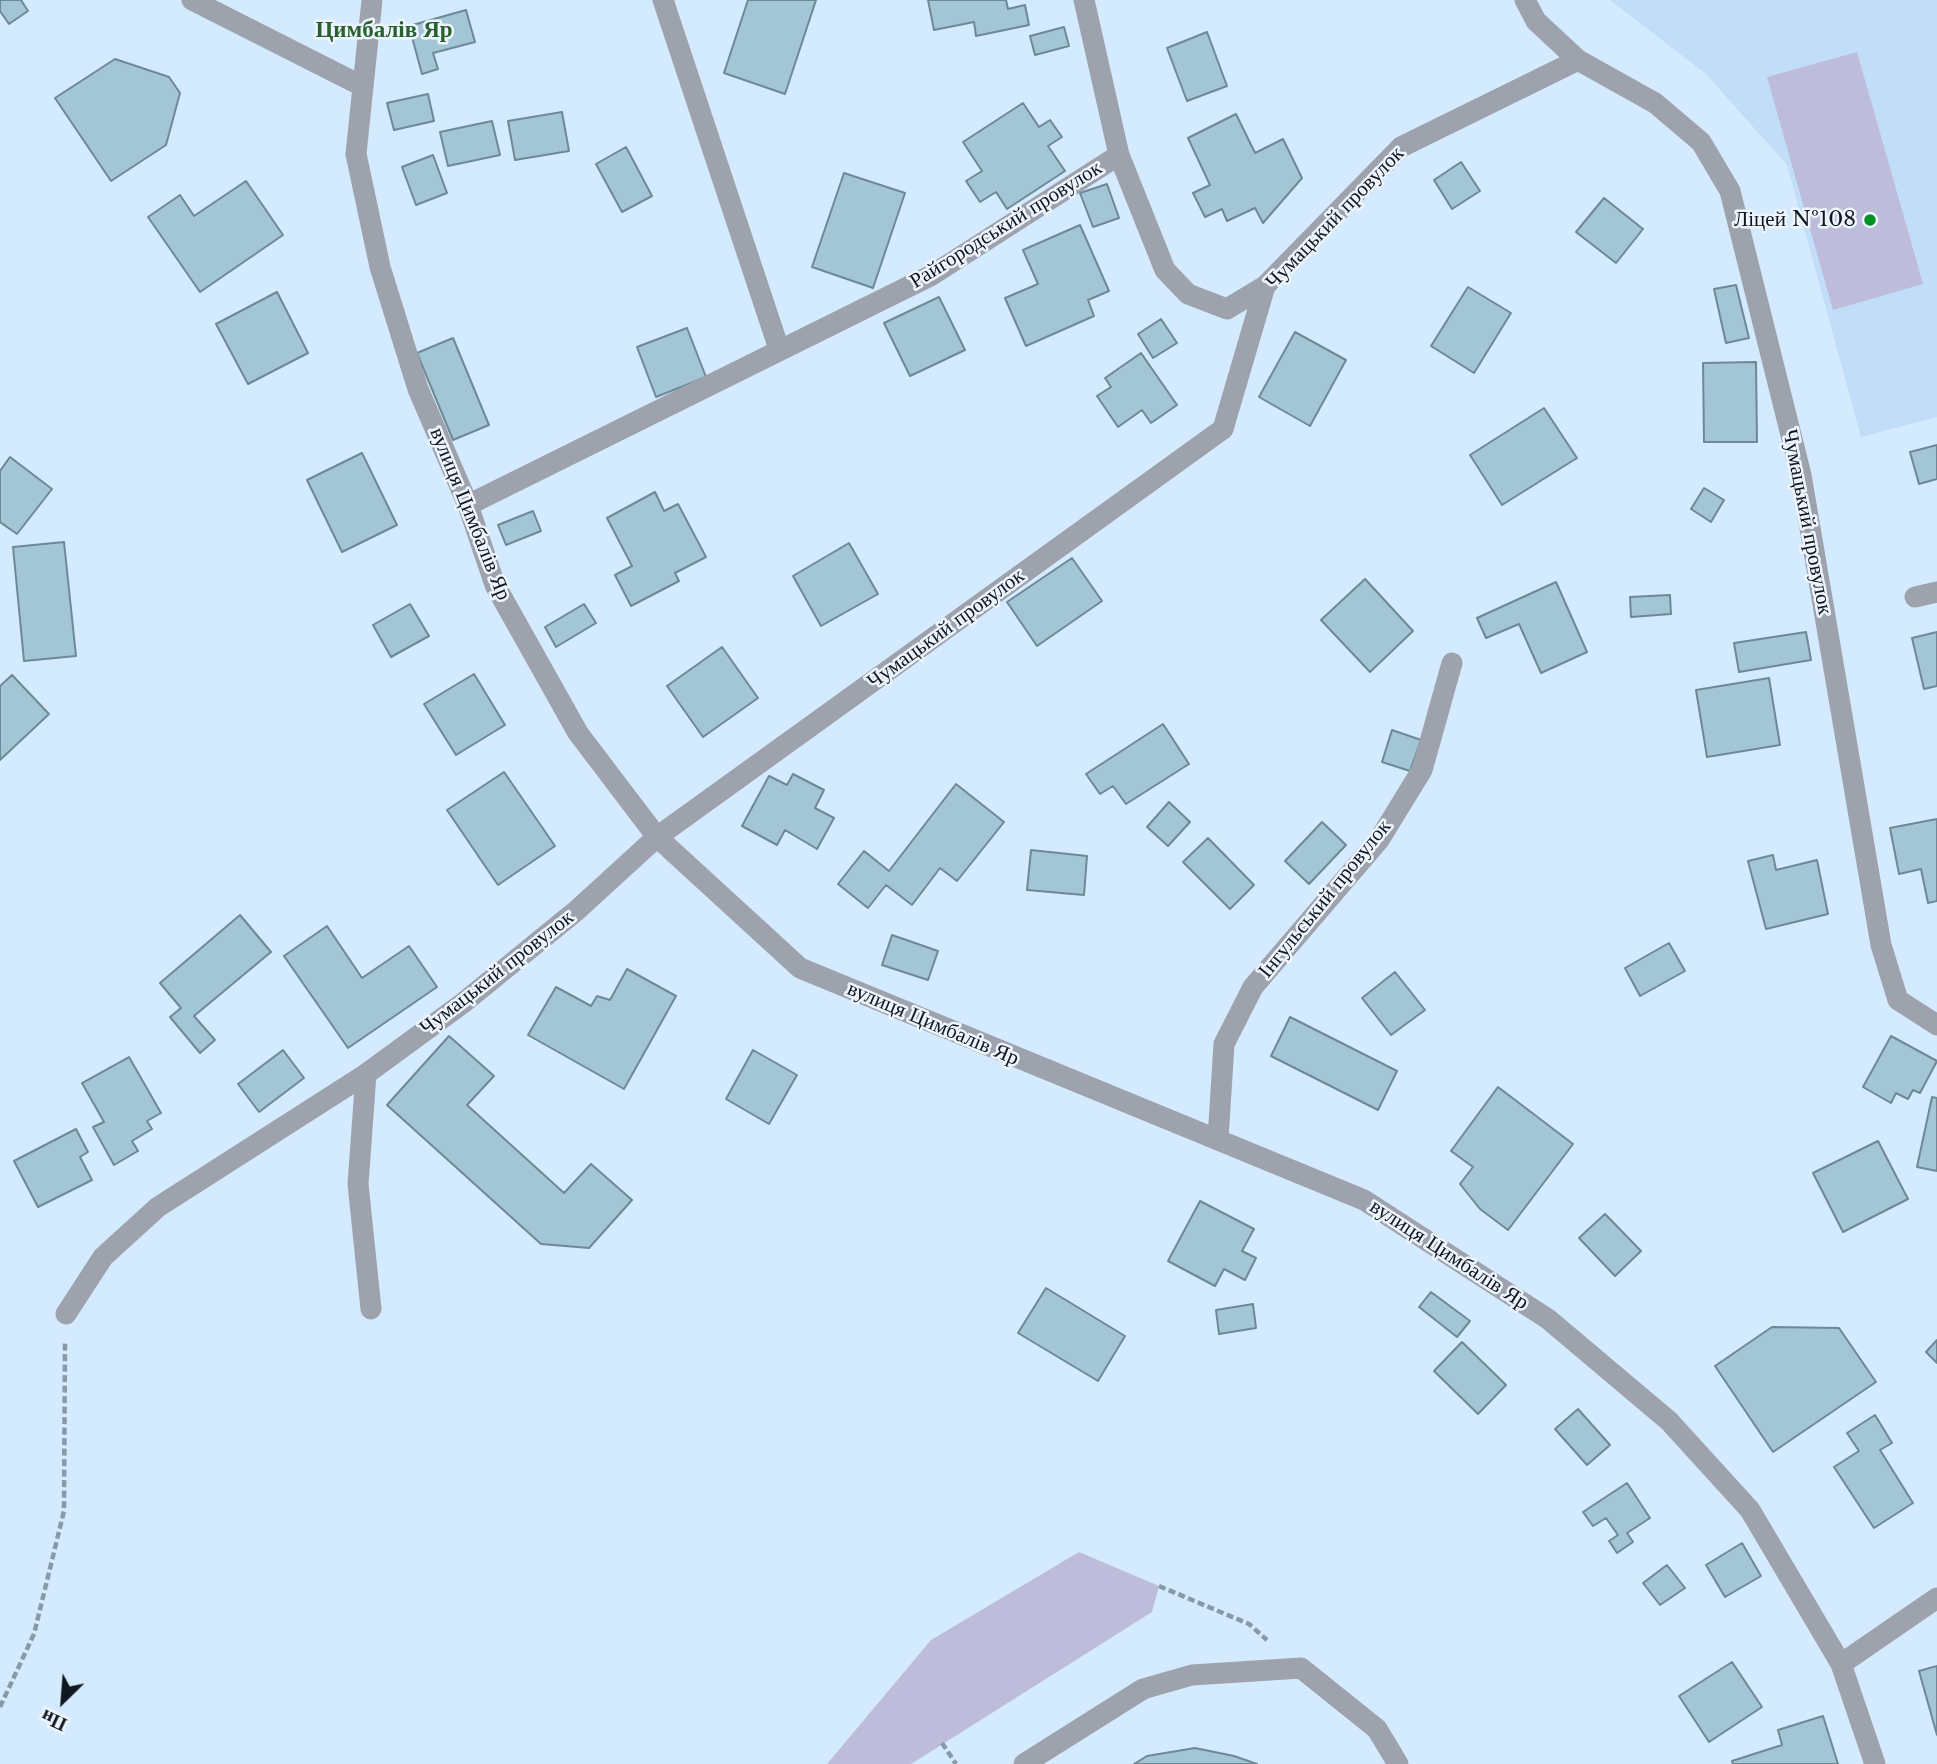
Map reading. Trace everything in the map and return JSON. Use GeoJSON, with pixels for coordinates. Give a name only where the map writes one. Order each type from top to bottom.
{"type":"FeatureCollection","features":[{"type":"Feature","properties":{"kind":"street"},"geometry":{"type":"LineString","coordinates":[[192,0],[362,86]]}},
{"type":"Feature","properties":{"kind":"street","name":"вулиця Цимбалів Яр"},"geometry":{"type":"LineString","coordinates":[[372,0],[356,154],[380,267],[418,389],[468,505],[495,585],[579,733],[657,836],[800,968],[1364,1200],[1558,1328],[1669,1422],[1750,1510],[1841,1664],[1875,1764]]}},
{"type":"Feature","properties":{"kind":"street"},"geometry":{"type":"LineString","coordinates":[[663,0],[779,349]]}},
{"type":"Feature","properties":{"kind":"street"},"geometry":{"type":"LineString","coordinates":[[1084,0],[1119,155],[1165,270],[1188,294],[1227,309],[1265,286]]}},
{"type":"Feature","properties":{"kind":"street"},"geometry":{"type":"LineString","coordinates":[[1525,0],[1536,21],[1578,60]]}},
{"type":"Feature","properties":{"kind":"street","name":"Чумацький провулок"},"geometry":{"type":"LineString","coordinates":[[66,1314],[103,1257],[158,1207],[366,1074],[463,1003],[576,911],[657,836],[1223,429],[1265,286],[1401,147],[1578,60],[1655,103],[1701,142],[1730,191],[1801,474],[1881,945],[1898,1000],[1937,1025]]}},
{"type":"Feature","properties":{"kind":"street","name":"Райгородський провулок"},"geometry":{"type":"LineString","coordinates":[[468,505],[932,275],[1119,155]]}},
{"type":"Feature","properties":{"kind":"street"},"geometry":{"type":"LineString","coordinates":[[1915,597],[1937,592]]}},
{"type":"Feature","properties":{"kind":"street","name":"Інгульський провулок"},"geometry":{"type":"LineString","coordinates":[[1218,1139],[1224,1044],[1253,987],[1379,840],[1422,770],[1452,663]]}},
{"type":"Feature","properties":{"kind":"street"},"geometry":{"type":"LineString","coordinates":[[366,1074],[358,1184],[371,1309]]}},
{"type":"Feature","properties":{"kind":"street"},"geometry":{"type":"LineString","coordinates":[[1841,1664],[1937,1598]]}},
{"type":"Feature","properties":{"kind":"street"},"geometry":{"type":"LineString","coordinates":[[1024,1764],[1143,1689],[1192,1675],[1301,1668],[1377,1729],[1398,1764]]}},
{"type":"Feature","properties":{"kind":"path"},"geometry":{"type":"LineString","coordinates":[[0,1707],[34,1634],[64,1511],[66,1314]]}},
{"type":"Feature","properties":{"kind":"path"},"geometry":{"type":"LineString","coordinates":[[1159,1586],[1249,1624],[1301,1668]]}},
{"type":"Feature","properties":{"kind":"path"},"geometry":{"type":"LineString","coordinates":[[942,1743],[956,1764]]}},
{"type":"Feature","properties":{"kind":"shaded area","name":"Ліцей №108"},"geometry":{"type":"Polygon","coordinates":[[[1610,0],[1937,0],[1937,417],[1861,437],[1787,165],[1706,74],[1610,0]]]}},
{"type":"Feature","properties":{"kind":"shaded area"},"geometry":{"type":"Polygon","coordinates":[[[1857,52],[1923,284],[1833,310],[1767,77],[1857,52]]]}},
{"type":"Feature","properties":{"kind":"shaded area"},"geometry":{"type":"Polygon","coordinates":[[[1079,1552],[1159,1586],[1152,1612],[911,1764],[827,1764],[931,1640],[1079,1552]]]}},
{"type":"Feature","properties":{"kind":"building"},"geometry":{"type":"Polygon","coordinates":[[[0,0],[21,0],[28,11],[9,24],[0,11],[0,0]]]}},
{"type":"Feature","properties":{"kind":"building"},"geometry":{"type":"Polygon","coordinates":[[[748,0],[816,0],[785,94],[724,73],[748,0]]]}},
{"type":"Feature","properties":{"kind":"building"},"geometry":{"type":"Polygon","coordinates":[[[928,0],[1006,0],[1008,9],[1025,5],[1029,25],[976,36],[974,22],[934,30],[928,0]]]}},
{"type":"Feature","properties":{"kind":"building"},"geometry":{"type":"Polygon","coordinates":[[[466,10],[475,42],[433,53],[438,69],[422,74],[409,26],[466,10]]]}},
{"type":"Feature","properties":{"kind":"building"},"geometry":{"type":"Polygon","coordinates":[[[1064,27],[1069,46],[1035,55],[1030,36],[1064,27]]]}},
{"type":"Feature","properties":{"kind":"building"},"geometry":{"type":"Polygon","coordinates":[[[1207,32],[1227,86],[1187,101],[1167,48],[1207,32]]]}},
{"type":"Feature","properties":{"kind":"building"},"geometry":{"type":"Polygon","coordinates":[[[115,59],[169,77],[180,93],[166,145],[111,181],[55,98],[115,59]]]}},
{"type":"Feature","properties":{"kind":"building"},"geometry":{"type":"Polygon","coordinates":[[[428,94],[434,121],[394,130],[387,103],[428,94]]]}},
{"type":"Feature","properties":{"kind":"building"},"geometry":{"type":"Polygon","coordinates":[[[1023,103],[1039,127],[1050,120],[1062,137],[1048,146],[1065,171],[1007,209],[996,192],[980,202],[966,181],[982,171],[963,142],[1023,103]]]}},
{"type":"Feature","properties":{"kind":"building"},"geometry":{"type":"Polygon","coordinates":[[[562,112],[569,151],[515,160],[508,121],[562,112]]]}},
{"type":"Feature","properties":{"kind":"building"},"geometry":{"type":"Polygon","coordinates":[[[1236,114],[1255,153],[1283,139],[1302,178],[1263,223],[1255,208],[1227,221],[1222,209],[1205,217],[1193,193],[1210,185],[1188,138],[1236,114]]]}},
{"type":"Feature","properties":{"kind":"building"},"geometry":{"type":"Polygon","coordinates":[[[492,121],[500,155],[448,166],[440,132],[492,121]]]}},
{"type":"Feature","properties":{"kind":"building"},"geometry":{"type":"Polygon","coordinates":[[[626,147],[652,196],[622,212],[596,164],[626,147]]]}},
{"type":"Feature","properties":{"kind":"building"},"geometry":{"type":"Polygon","coordinates":[[[433,155],[447,193],[416,205],[402,167],[433,155]]]}},
{"type":"Feature","properties":{"kind":"building"},"geometry":{"type":"Polygon","coordinates":[[[1461,162],[1480,191],[1452,209],[1434,180],[1461,162]]]}},
{"type":"Feature","properties":{"kind":"building"},"geometry":{"type":"Polygon","coordinates":[[[844,173],[905,193],[873,288],[812,267],[844,173]]]}},
{"type":"Feature","properties":{"kind":"building"},"geometry":{"type":"Polygon","coordinates":[[[246,181],[283,235],[200,292],[148,217],[180,195],[194,216],[246,181]]]}},
{"type":"Feature","properties":{"kind":"building"},"geometry":{"type":"Polygon","coordinates":[[[1107,184],[1119,218],[1093,227],[1080,193],[1107,184]]]}},
{"type":"Feature","properties":{"kind":"building"},"geometry":{"type":"Polygon","coordinates":[[[1604,198],[1643,229],[1616,263],[1576,232],[1604,198]]]}},
{"type":"Feature","properties":{"kind":"building"},"geometry":{"type":"Polygon","coordinates":[[[1080,225],[1109,291],[1088,300],[1094,316],[1026,346],[1005,298],[1038,284],[1023,250],[1080,225]]]}},
{"type":"Feature","properties":{"kind":"building"},"geometry":{"type":"Polygon","coordinates":[[[1736,285],[1749,338],[1726,343],[1714,289],[1736,285]]]}},
{"type":"Feature","properties":{"kind":"building"},"geometry":{"type":"Polygon","coordinates":[[[1468,287],[1511,313],[1474,373],[1431,346],[1468,287]]]}},
{"type":"Feature","properties":{"kind":"building"},"geometry":{"type":"Polygon","coordinates":[[[277,292],[308,353],[248,384],[216,324],[277,292]]]}},
{"type":"Feature","properties":{"kind":"building"},"geometry":{"type":"Polygon","coordinates":[[[939,297],[965,350],[910,376],[884,323],[939,297]]]}},
{"type":"Feature","properties":{"kind":"building"},"geometry":{"type":"Polygon","coordinates":[[[1161,319],[1177,343],[1153,358],[1138,334],[1161,319]]]}},
{"type":"Feature","properties":{"kind":"building"},"geometry":{"type":"Polygon","coordinates":[[[687,328],[706,377],[656,397],[637,347],[687,328]]]}},
{"type":"Feature","properties":{"kind":"building"},"geometry":{"type":"Polygon","coordinates":[[[1295,332],[1346,360],[1310,426],[1259,397],[1295,332]]]}},
{"type":"Feature","properties":{"kind":"building"},"geometry":{"type":"Polygon","coordinates":[[[453,338],[489,425],[453,440],[417,353],[453,338]]]}},
{"type":"Feature","properties":{"kind":"building"},"geometry":{"type":"Polygon","coordinates":[[[1141,353],[1177,405],[1151,423],[1142,410],[1118,427],[1097,396],[1111,387],[1105,378],[1141,353]]]}},
{"type":"Feature","properties":{"kind":"building"},"geometry":{"type":"Polygon","coordinates":[[[1756,362],[1757,442],[1704,442],[1703,363],[1756,362]]]}},
{"type":"Feature","properties":{"kind":"building"},"geometry":{"type":"Polygon","coordinates":[[[1544,408],[1577,458],[1502,505],[1470,455],[1544,408]]]}},
{"type":"Feature","properties":{"kind":"building"},"geometry":{"type":"Polygon","coordinates":[[[1937,445],[1937,479],[1919,484],[1910,452],[1937,445]]]}},
{"type":"Feature","properties":{"kind":"building"},"geometry":{"type":"Polygon","coordinates":[[[362,453],[397,525],[342,552],[307,480],[362,453]]]}},
{"type":"Feature","properties":{"kind":"building"},"geometry":{"type":"Polygon","coordinates":[[[10,457],[52,489],[17,534],[0,522],[0,471],[10,457]]]}},
{"type":"Feature","properties":{"kind":"building"},"geometry":{"type":"Polygon","coordinates":[[[1704,488],[1724,500],[1711,522],[1691,509],[1704,488]]]}},
{"type":"Feature","properties":{"kind":"building"},"geometry":{"type":"Polygon","coordinates":[[[655,492],[664,511],[678,504],[706,557],[675,573],[679,581],[631,606],[615,575],[632,566],[607,518],[655,492]]]}},
{"type":"Feature","properties":{"kind":"building"},"geometry":{"type":"Polygon","coordinates":[[[533,511],[541,531],[506,545],[498,525],[533,511]]]}},
{"type":"Feature","properties":{"kind":"building"},"geometry":{"type":"Polygon","coordinates":[[[64,542],[76,656],[24,661],[13,547],[64,542]]]}},
{"type":"Feature","properties":{"kind":"building"},"geometry":{"type":"Polygon","coordinates":[[[849,543],[878,594],[821,626],[793,576],[849,543]]]}},
{"type":"Feature","properties":{"kind":"building"},"geometry":{"type":"Polygon","coordinates":[[[1072,558],[1102,601],[1037,646],[1007,602],[1072,558]]]}},
{"type":"Feature","properties":{"kind":"building"},"geometry":{"type":"Polygon","coordinates":[[[1365,579],[1413,631],[1370,672],[1321,620],[1365,579]]]}},
{"type":"Feature","properties":{"kind":"building"},"geometry":{"type":"Polygon","coordinates":[[[1556,582],[1587,652],[1541,673],[1519,624],[1486,638],[1477,618],[1556,582]]]}},
{"type":"Feature","properties":{"kind":"building"},"geometry":{"type":"Polygon","coordinates":[[[1670,595],[1671,614],[1631,617],[1630,597],[1670,595]]]}},
{"type":"Feature","properties":{"kind":"building"},"geometry":{"type":"Polygon","coordinates":[[[410,604],[429,636],[391,657],[373,625],[410,604]]]}},
{"type":"Feature","properties":{"kind":"building"},"geometry":{"type":"Polygon","coordinates":[[[584,604],[596,623],[556,647],[545,627],[584,604]]]}},
{"type":"Feature","properties":{"kind":"building"},"geometry":{"type":"Polygon","coordinates":[[[1806,632],[1811,660],[1739,672],[1734,643],[1806,632]]]}},
{"type":"Feature","properties":{"kind":"building"},"geometry":{"type":"Polygon","coordinates":[[[1937,632],[1937,686],[1924,689],[1912,638],[1937,632]]]}},
{"type":"Feature","properties":{"kind":"building"},"geometry":{"type":"Polygon","coordinates":[[[722,647],[758,698],[703,737],[667,686],[722,647]]]}},
{"type":"Feature","properties":{"kind":"building"},"geometry":{"type":"Polygon","coordinates":[[[474,674],[505,725],[456,755],[424,704],[474,674]]]}},
{"type":"Feature","properties":{"kind":"building"},"geometry":{"type":"Polygon","coordinates":[[[12,675],[49,714],[0,760],[0,686],[12,675]]]}},
{"type":"Feature","properties":{"kind":"building"},"geometry":{"type":"Polygon","coordinates":[[[1769,678],[1780,745],[1707,757],[1696,690],[1769,678]]]}},
{"type":"Feature","properties":{"kind":"building"},"geometry":{"type":"Polygon","coordinates":[[[1163,724],[1189,764],[1126,804],[1113,786],[1100,794],[1086,774],[1163,724]]]}},
{"type":"Feature","properties":{"kind":"building"},"geometry":{"type":"Polygon","coordinates":[[[1392,730],[1421,740],[1410,771],[1382,762],[1392,730]]]}},
{"type":"Feature","properties":{"kind":"building"},"geometry":{"type":"Polygon","coordinates":[[[504,772],[555,846],[498,885],[447,810],[504,772]]]}},
{"type":"Feature","properties":{"kind":"building"},"geometry":{"type":"Polygon","coordinates":[[[793,774],[824,790],[815,808],[834,818],[817,849],[785,830],[777,845],[742,826],[769,776],[787,785],[793,774]]]}},
{"type":"Feature","properties":{"kind":"building"},"geometry":{"type":"Polygon","coordinates":[[[956,784],[1004,822],[957,881],[940,868],[912,905],[886,885],[868,908],[838,884],[864,851],[889,871],[956,784]]]}},
{"type":"Feature","properties":{"kind":"building"},"geometry":{"type":"Polygon","coordinates":[[[1169,802],[1190,822],[1168,846],[1147,827],[1169,802]]]}},
{"type":"Feature","properties":{"kind":"building"},"geometry":{"type":"Polygon","coordinates":[[[1937,819],[1937,901],[1928,903],[1921,869],[1899,874],[1890,828],[1937,819]]]}},
{"type":"Feature","properties":{"kind":"building"},"geometry":{"type":"Polygon","coordinates":[[[1322,822],[1346,845],[1309,884],[1285,861],[1322,822]]]}},
{"type":"Feature","properties":{"kind":"building"},"geometry":{"type":"Polygon","coordinates":[[[1208,838],[1254,885],[1230,909],[1183,862],[1208,838]]]}},
{"type":"Feature","properties":{"kind":"building"},"geometry":{"type":"Polygon","coordinates":[[[1031,850],[1087,856],[1084,895],[1027,890],[1031,850]]]}},
{"type":"Feature","properties":{"kind":"building"},"geometry":{"type":"Polygon","coordinates":[[[1773,855],[1776,870],[1817,860],[1828,914],[1766,929],[1748,861],[1773,855]]]}},
{"type":"Feature","properties":{"kind":"building"},"geometry":{"type":"Polygon","coordinates":[[[240,915],[271,952],[194,1016],[215,1040],[200,1053],[170,1017],[181,1008],[160,983],[240,915]]]}},
{"type":"Feature","properties":{"kind":"building"},"geometry":{"type":"Polygon","coordinates":[[[327,926],[362,978],[409,946],[437,987],[348,1048],[284,956],[327,926]]]}},
{"type":"Feature","properties":{"kind":"building"},"geometry":{"type":"Polygon","coordinates":[[[892,935],[938,951],[928,980],[882,965],[892,935]]]}},
{"type":"Feature","properties":{"kind":"building"},"geometry":{"type":"Polygon","coordinates":[[[1669,943],[1685,971],[1640,996],[1625,968],[1669,943]]]}},
{"type":"Feature","properties":{"kind":"building"},"geometry":{"type":"Polygon","coordinates":[[[627,969],[676,996],[624,1089],[528,1035],[556,987],[591,1006],[597,996],[610,1000],[627,969]]]}},
{"type":"Feature","properties":{"kind":"building"},"geometry":{"type":"Polygon","coordinates":[[[1395,972],[1425,1010],[1391,1035],[1362,998],[1395,972]]]}},
{"type":"Feature","properties":{"kind":"building"},"geometry":{"type":"Polygon","coordinates":[[[1290,1017],[1397,1071],[1378,1110],[1271,1056],[1290,1017]]]}},
{"type":"Feature","properties":{"kind":"building"},"geometry":{"type":"Polygon","coordinates":[[[449,1036],[494,1076],[467,1105],[564,1193],[591,1164],[632,1200],[589,1248],[541,1244],[387,1105],[449,1036]]]}},
{"type":"Feature","properties":{"kind":"building"},"geometry":{"type":"Polygon","coordinates":[[[1891,1036],[1937,1061],[1920,1093],[1913,1090],[1908,1099],[1896,1093],[1891,1103],[1863,1087],[1891,1036]]]}},
{"type":"Feature","properties":{"kind":"building"},"geometry":{"type":"Polygon","coordinates":[[[283,1050],[304,1078],[259,1112],[238,1084],[283,1050]]]}},
{"type":"Feature","properties":{"kind":"building"},"geometry":{"type":"Polygon","coordinates":[[[753,1050],[797,1075],[769,1124],[726,1099],[753,1050]]]}},
{"type":"Feature","properties":{"kind":"building"},"geometry":{"type":"Polygon","coordinates":[[[129,1057],[161,1113],[147,1121],[152,1129],[132,1141],[138,1151],[114,1165],[93,1127],[104,1122],[82,1083],[129,1057]]]}},
{"type":"Feature","properties":{"kind":"building"},"geometry":{"type":"Polygon","coordinates":[[[1498,1087],[1573,1144],[1508,1230],[1480,1209],[1460,1184],[1473,1167],[1451,1151],[1498,1087]]]}},
{"type":"Feature","properties":{"kind":"building"},"geometry":{"type":"Polygon","coordinates":[[[1932,1097],[1937,1098],[1937,1171],[1917,1167],[1932,1097]]]}},
{"type":"Feature","properties":{"kind":"building"},"geometry":{"type":"Polygon","coordinates":[[[76,1129],[88,1152],[80,1157],[92,1180],[38,1207],[14,1161],[76,1129]]]}},
{"type":"Feature","properties":{"kind":"building"},"geometry":{"type":"Polygon","coordinates":[[[1878,1141],[1908,1199],[1843,1232],[1813,1173],[1878,1141]]]}},
{"type":"Feature","properties":{"kind":"building"},"geometry":{"type":"Polygon","coordinates":[[[1200,1201],[1254,1229],[1242,1251],[1256,1258],[1245,1280],[1224,1269],[1215,1286],[1168,1261],[1200,1201]]]}},
{"type":"Feature","properties":{"kind":"building"},"geometry":{"type":"Polygon","coordinates":[[[1605,1214],[1641,1251],[1615,1276],[1579,1238],[1605,1214]]]}},
{"type":"Feature","properties":{"kind":"building"},"geometry":{"type":"Polygon","coordinates":[[[1046,1288],[1125,1336],[1098,1381],[1018,1333],[1046,1288]]]}},
{"type":"Feature","properties":{"kind":"building"},"geometry":{"type":"Polygon","coordinates":[[[1431,1292],[1470,1321],[1457,1337],[1419,1307],[1431,1292]]]}},
{"type":"Feature","properties":{"kind":"building"},"geometry":{"type":"Polygon","coordinates":[[[1253,1304],[1256,1328],[1219,1334],[1216,1310],[1253,1304]]]}},
{"type":"Feature","properties":{"kind":"building"},"geometry":{"type":"Polygon","coordinates":[[[1772,1327],[1839,1328],[1876,1382],[1773,1452],[1715,1366],[1772,1327]]]}},
{"type":"Feature","properties":{"kind":"building"},"geometry":{"type":"Polygon","coordinates":[[[1937,1340],[1937,1363],[1926,1352],[1937,1340]]]}},
{"type":"Feature","properties":{"kind":"building"},"geometry":{"type":"Polygon","coordinates":[[[1462,1342],[1506,1385],[1478,1414],[1434,1371],[1462,1342]]]}},
{"type":"Feature","properties":{"kind":"building"},"geometry":{"type":"Polygon","coordinates":[[[1578,1409],[1610,1445],[1587,1465],[1555,1429],[1578,1409]]]}},
{"type":"Feature","properties":{"kind":"building"},"geometry":{"type":"Polygon","coordinates":[[[1875,1415],[1892,1443],[1880,1450],[1913,1503],[1874,1528],[1834,1467],[1859,1451],[1847,1433],[1875,1415]]]}},
{"type":"Feature","properties":{"kind":"building"},"geometry":{"type":"Polygon","coordinates":[[[1627,1483],[1650,1518],[1627,1533],[1633,1542],[1617,1553],[1609,1541],[1618,1535],[1606,1518],[1593,1526],[1583,1512],[1627,1483]]]}},
{"type":"Feature","properties":{"kind":"building"},"geometry":{"type":"Polygon","coordinates":[[[1742,1543],[1761,1576],[1725,1597],[1706,1565],[1742,1543]]]}},
{"type":"Feature","properties":{"kind":"building"},"geometry":{"type":"Polygon","coordinates":[[[1667,1565],[1685,1588],[1660,1605],[1643,1583],[1667,1565]]]}},
{"type":"Feature","properties":{"kind":"building"},"geometry":{"type":"Polygon","coordinates":[[[1732,1662],[1762,1707],[1709,1742],[1679,1696],[1732,1662]]]}},
{"type":"Feature","properties":{"kind":"building"},"geometry":{"type":"Polygon","coordinates":[[[1937,1666],[1937,1735],[1919,1671],[1937,1666]]]}},
{"type":"Feature","properties":{"kind":"building"},"geometry":{"type":"Polygon","coordinates":[[[1823,1716],[1838,1764],[1733,1764],[1732,1761],[1782,1745],[1778,1730],[1823,1716]]]}},
{"type":"Feature","properties":{"kind":"building"},"geometry":{"type":"Polygon","coordinates":[[[1195,1748],[1257,1764],[1134,1764],[1147,1756],[1195,1748]]]}},
{"type":"Feature","properties":{"kind":"place","name":"Ліцей №108"},"geometry":{"type":"Point","coordinates":[1870,220]}},
{"type":"Feature","properties":{"kind":"district","name":"Цимбалів Яр"},"geometry":{"type":"Point","coordinates":[384,31]}}]}
